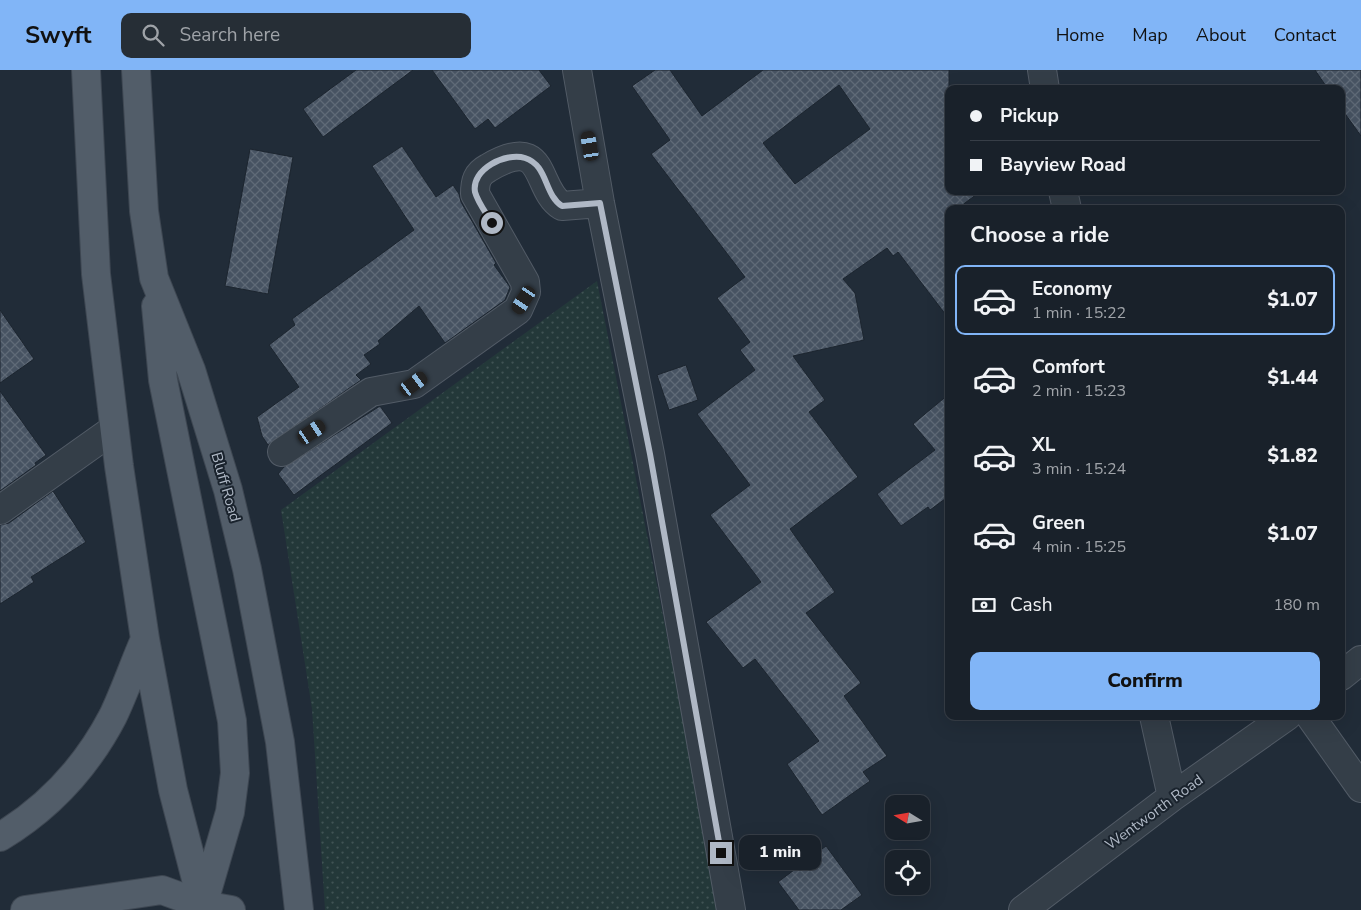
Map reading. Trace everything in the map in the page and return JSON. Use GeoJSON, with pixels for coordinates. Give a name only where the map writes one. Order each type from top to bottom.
{"type":"FeatureCollection","features":[{"type":"Feature","properties":{"kind":"main road"},"geometry":{"type":"LineString","coordinates":[[86,70],[96,274],[114,429],[145,639],[173,790],[201,908]]}},
{"type":"Feature","properties":{"kind":"main road","name":"Bluff Road"},"geometry":{"type":"LineString","coordinates":[[136,70],[144,211],[154,278],[191,370],[228,490],[247,569],[280,742],[300,910]]}},
{"type":"Feature","properties":{"kind":"main road"},"geometry":{"type":"LineString","coordinates":[[154,278],[163,380],[232,721],[235,772],[230,812],[201,908]]}},
{"type":"Feature","properties":{"kind":"main road"},"geometry":{"type":"LineString","coordinates":[[0,837],[26,822],[76,773],[112,716],[145,639]]}},
{"type":"Feature","properties":{"kind":"main road"},"geometry":{"type":"LineString","coordinates":[[25,910],[162,890],[201,908],[231,910]]}},
{"type":"Feature","properties":{"kind":"street"},"geometry":{"type":"LineString","coordinates":[[577,70],[600,203],[650,454],[731,910]]}},
{"type":"Feature","properties":{"kind":"street"},"geometry":{"type":"LineString","coordinates":[[1042,70],[1044,85]]}},
{"type":"Feature","properties":{"kind":"street"},"geometry":{"type":"LineString","coordinates":[[282,452],[371,392],[414,384],[518,310],[524,300],[525,282],[476,194],[477,178],[482,172],[504,158],[526,158],[536,165],[552,196],[562,206],[600,203]]}},
{"type":"Feature","properties":{"kind":"street"},"geometry":{"type":"LineString","coordinates":[[0,510],[114,429]]}},
{"type":"Feature","properties":{"kind":"street"},"geometry":{"type":"LineString","coordinates":[[1345,673],[1361,660]]}},
{"type":"Feature","properties":{"kind":"street"},"geometry":{"type":"LineString","coordinates":[[1155,720],[1172,797]]}},
{"type":"Feature","properties":{"kind":"street","name":"Wentworth Road"},"geometry":{"type":"LineString","coordinates":[[1023,910],[1172,797],[1281,720]]}},
{"type":"Feature","properties":{"kind":"street"},"geometry":{"type":"LineString","coordinates":[[1313,720],[1361,788]]}},
{"type":"Feature","properties":{"kind":"green space"},"geometry":{"type":"Polygon","coordinates":[[[597,281],[721,910],[325,910],[312,709],[281,510],[597,281]]]}},
{"type":"Feature","properties":{"kind":"building"},"geometry":{"type":"Polygon","coordinates":[[[356,70],[413,70],[323,137],[303,109],[356,70]]]}},
{"type":"Feature","properties":{"kind":"building"},"geometry":{"type":"Polygon","coordinates":[[[432,70],[539,70],[551,86],[495,128],[488,119],[475,129],[432,70]]]}},
{"type":"Feature","properties":{"kind":"building"},"geometry":{"type":"Polygon","coordinates":[[[655,70],[670,70],[702,116],[763,70],[949,70],[949,85],[945,85],[945,195],[976,195],[962,205],[945,205],[945,314],[898,252],[893,256],[887,248],[843,279],[855,293],[864,340],[793,356],[825,400],[809,412],[858,477],[790,529],[835,592],[806,613],[861,683],[844,696],[887,756],[863,772],[870,781],[822,815],[787,764],[819,741],[755,659],[743,668],[706,622],[761,582],[710,515],[750,485],[697,414],[755,370],[740,350],[750,342],[717,298],[745,277],[651,154],[670,140],[632,86],[655,70]],[[839,85],[763,143],[795,184],[870,129],[839,85]]]}},
{"type":"Feature","properties":{"kind":"building"},"geometry":{"type":"Polygon","coordinates":[[[1315,70],[1361,70],[1361,136],[1345,114],[1345,85],[1325,85],[1315,70]]]}},
{"type":"Feature","properties":{"kind":"building"},"geometry":{"type":"Polygon","coordinates":[[[402,146],[436,197],[453,185],[496,263],[494,265],[510,287],[505,300],[445,343],[419,306],[378,341],[380,344],[364,355],[371,364],[356,375],[361,380],[268,445],[262,436],[257,417],[299,387],[269,345],[295,325],[292,319],[414,230],[372,166],[402,146]]]}},
{"type":"Feature","properties":{"kind":"building"},"geometry":{"type":"Polygon","coordinates":[[[250,149],[293,157],[268,294],[225,286],[250,149]]]}},
{"type":"Feature","properties":{"kind":"building"},"geometry":{"type":"Polygon","coordinates":[[[0,310],[34,359],[0,383],[0,310]]]}},
{"type":"Feature","properties":{"kind":"building"},"geometry":{"type":"Polygon","coordinates":[[[686,365],[698,400],[669,410],[657,375],[686,365]]]}},
{"type":"Feature","properties":{"kind":"building"},"geometry":{"type":"Polygon","coordinates":[[[0,391],[46,455],[35,463],[36,465],[0,491],[0,391]]]}},
{"type":"Feature","properties":{"kind":"building"},"geometry":{"type":"Polygon","coordinates":[[[945,397],[945,499],[930,510],[928,507],[901,526],[877,494],[935,450],[913,424],[945,397]]]}},
{"type":"Feature","properties":{"kind":"building"},"geometry":{"type":"Polygon","coordinates":[[[380,406],[392,423],[294,495],[278,474],[284,467],[380,406]]]}},
{"type":"Feature","properties":{"kind":"building"},"geometry":{"type":"Polygon","coordinates":[[[53,491],[86,542],[31,577],[34,582],[0,604],[0,525],[9,523],[53,491]]]}},
{"type":"Feature","properties":{"kind":"building"},"geometry":{"type":"Polygon","coordinates":[[[826,846],[862,895],[841,910],[799,910],[778,882],[826,846]]]}},
{"type":"Feature","properties":{"kind":"route"},"geometry":{"type":"LineString","coordinates":[[492,223],[476,194],[475,185],[477,178],[482,172],[504,158],[526,158],[536,165],[557,204],[576,206],[600,203],[650,454],[721,853]]}}]}
